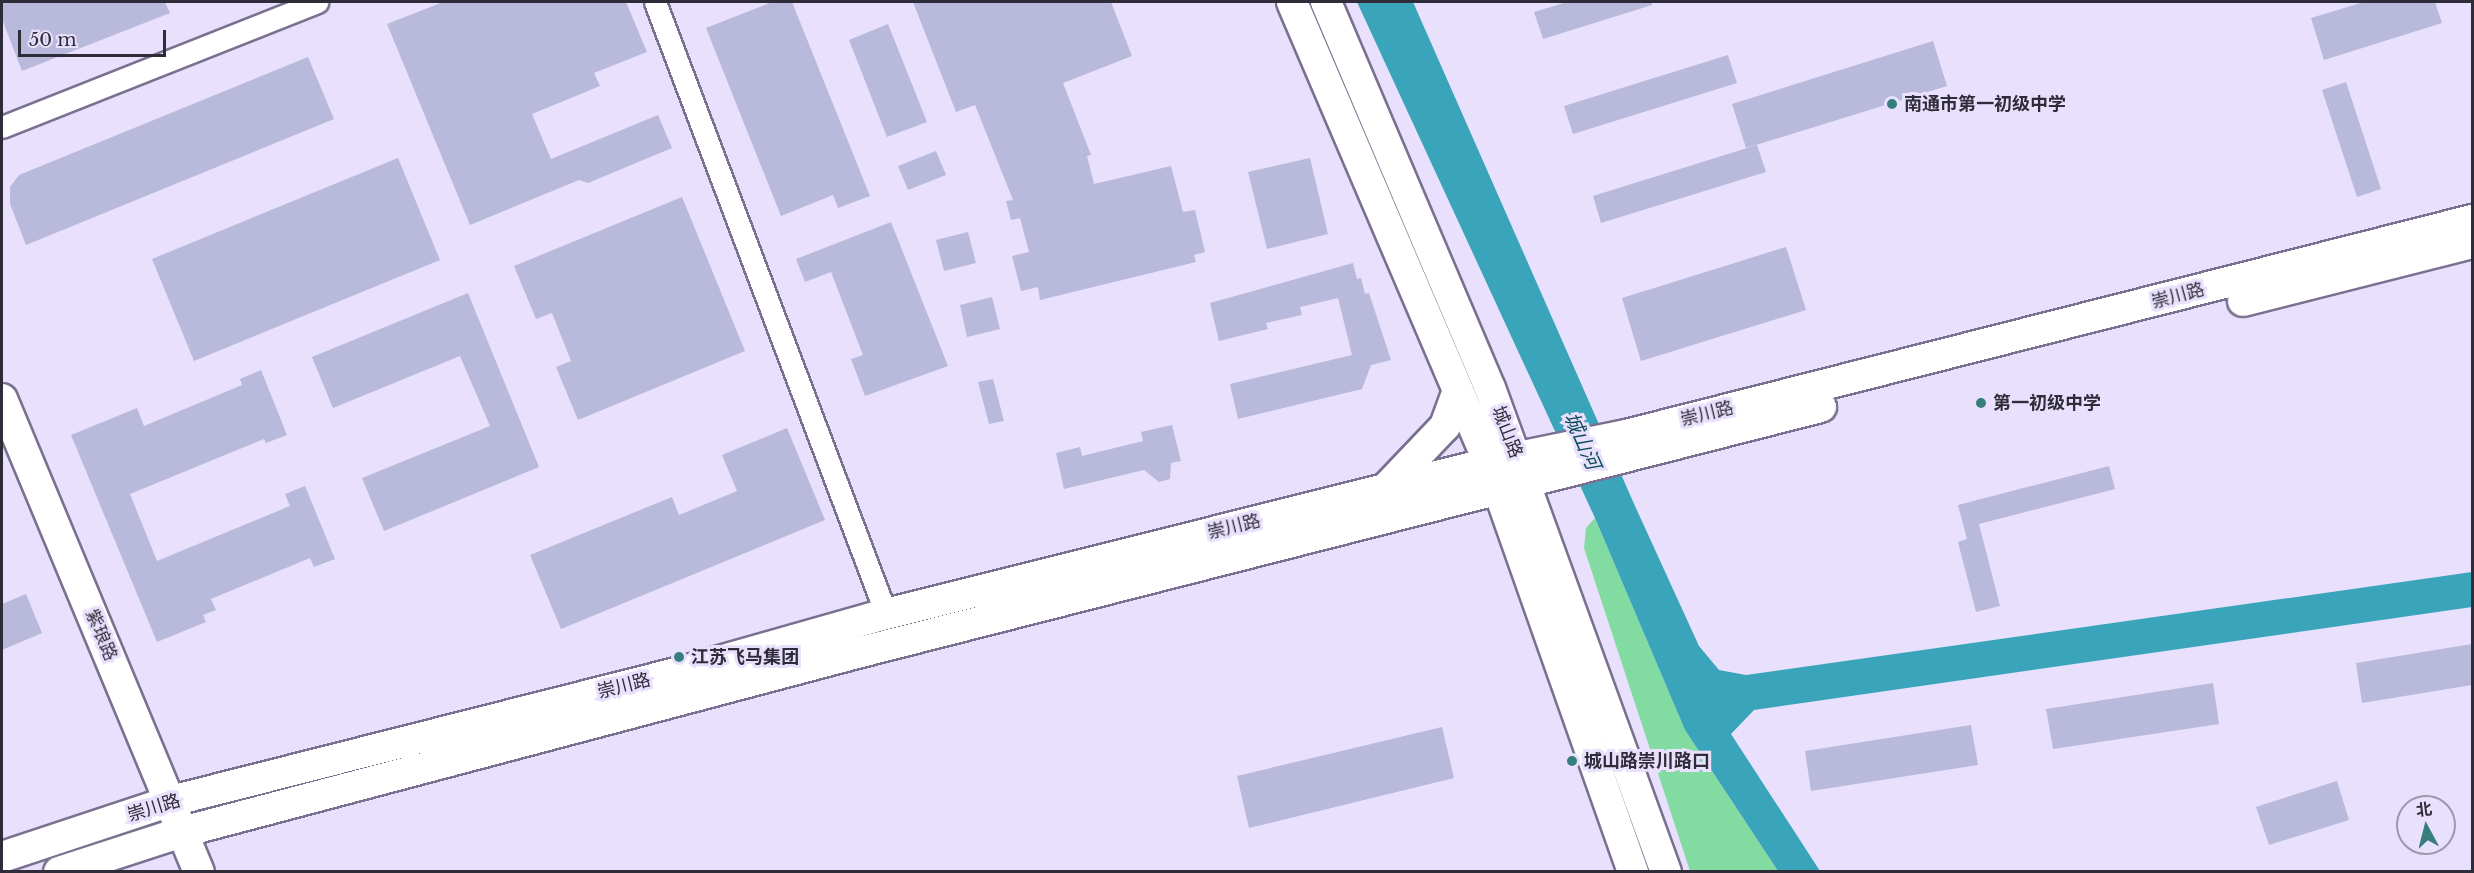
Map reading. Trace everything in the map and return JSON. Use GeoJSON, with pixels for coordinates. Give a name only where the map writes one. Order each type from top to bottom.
{"type":"FeatureCollection","features":[{"type":"Feature","properties":{"kind":"main road","name":"城山路"},"geometry":{"type":"LineString","coordinates":[[1292,2],[1458,392],[1520,470],[1633,872]]}},
{"type":"Feature","properties":{"kind":"main road","name":"城山路"},"geometry":{"type":"LineString","coordinates":[[1326,2],[1520,470],[1666,872]]}},
{"type":"Feature","properties":{"kind":"main road","name":"崇川路"},"geometry":{"type":"LineString","coordinates":[[1629,444],[2472,220]]}},
{"type":"Feature","properties":{"kind":"main road","name":"崇川路"},"geometry":{"type":"LineString","coordinates":[[59,872],[182,832],[1520,470],[2472,243]]}},
{"type":"Feature","properties":{"kind":"main road"},"geometry":{"type":"LineString","coordinates":[[1384,490],[1421,456],[1445,426],[1458,392]]}},
{"type":"Feature","properties":{"kind":"main road","name":"紫琅路"},"geometry":{"type":"LineString","coordinates":[[2,399],[199,872]]}},
{"type":"Feature","properties":{"kind":"main road","name":"崇川路"},"geometry":{"type":"LineString","coordinates":[[2,857],[171,801],[684,671],[886,614],[1384,490],[1520,470]]}},
{"type":"Feature","properties":{"kind":"street"},"geometry":{"type":"LineString","coordinates":[[2,127],[317,2]]}},
{"type":"Feature","properties":{"kind":"street"},"geometry":{"type":"LineString","coordinates":[[656,2],[886,614]]}},
{"type":"Feature","properties":{"kind":"green space"},"geometry":{"type":"Polygon","coordinates":[[[1595,518],[1685,730],[1778,871],[1690,871],[1584,548],[1586,528],[1595,518]]]}},
{"type":"Feature","properties":{"kind":"water","name":"城山河"},"geometry":{"type":"Polygon","coordinates":[[[1357,2],[1413,2],[1699,646],[1719,670],[1746,675],[2472,572],[2472,607],[1754,710],[1731,734],[1820,871],[1778,871],[1685,730],[1595,518],[1357,2]]]}},
{"type":"Feature","properties":{"kind":"building"},"geometry":{"type":"Polygon","coordinates":[[[2,2],[165,2],[170,13],[22,71],[2,19],[2,2]]]}},
{"type":"Feature","properties":{"kind":"building"},"geometry":{"type":"Polygon","coordinates":[[[443,2],[626,2],[647,52],[594,73],[600,86],[532,114],[551,159],[658,115],[672,148],[588,183],[579,180],[470,225],[387,24],[443,2]]]}},
{"type":"Feature","properties":{"kind":"building"},"geometry":{"type":"Polygon","coordinates":[[[772,2],[792,2],[870,196],[838,208],[833,195],[781,216],[706,28],[772,2]]]}},
{"type":"Feature","properties":{"kind":"building"},"geometry":{"type":"Polygon","coordinates":[[[913,2],[1111,2],[1132,56],[1063,83],[1091,155],[1087,156],[1094,184],[1171,166],[1183,212],[1195,210],[1205,252],[1194,255],[1196,262],[1040,300],[1038,287],[1021,291],[1012,256],[1029,252],[1020,218],[1011,220],[1006,201],[1013,200],[975,105],[956,112],[913,2]]]}},
{"type":"Feature","properties":{"kind":"building"},"geometry":{"type":"Polygon","coordinates":[[[1567,2],[1652,2],[1652,5],[1543,39],[1534,12],[1567,2]]]}},
{"type":"Feature","properties":{"kind":"building"},"geometry":{"type":"Polygon","coordinates":[[[2364,2],[2435,2],[2442,23],[2324,60],[2311,18],[2364,2]]]}},
{"type":"Feature","properties":{"kind":"building"},"geometry":{"type":"Polygon","coordinates":[[[888,24],[927,122],[887,137],[849,40],[888,24]]]}},
{"type":"Feature","properties":{"kind":"building"},"geometry":{"type":"Polygon","coordinates":[[[1933,41],[1947,86],[1746,148],[1732,104],[1933,41]]]}},
{"type":"Feature","properties":{"kind":"building"},"geometry":{"type":"Polygon","coordinates":[[[1728,55],[1737,83],[1573,134],[1564,106],[1728,55]]]}},
{"type":"Feature","properties":{"kind":"building"},"geometry":{"type":"Polygon","coordinates":[[[308,57],[334,119],[26,245],[10,204],[10,187],[19,175],[308,57]]]}},
{"type":"Feature","properties":{"kind":"building"},"geometry":{"type":"Polygon","coordinates":[[[2346,82],[2381,189],[2357,197],[2322,90],[2346,82]]]}},
{"type":"Feature","properties":{"kind":"building"},"geometry":{"type":"Polygon","coordinates":[[[1757,145],[1766,172],[1601,223],[1593,196],[1757,145]]]}},
{"type":"Feature","properties":{"kind":"building"},"geometry":{"type":"Polygon","coordinates":[[[936,151],[946,175],[908,190],[898,166],[936,151]]]}},
{"type":"Feature","properties":{"kind":"building"},"geometry":{"type":"Polygon","coordinates":[[[398,158],[440,260],[194,361],[152,259],[398,158]]]}},
{"type":"Feature","properties":{"kind":"building"},"geometry":{"type":"Polygon","coordinates":[[[1310,158],[1328,234],[1267,249],[1248,172],[1310,158]]]}},
{"type":"Feature","properties":{"kind":"building"},"geometry":{"type":"Polygon","coordinates":[[[682,197],[745,351],[578,420],[556,367],[571,361],[552,313],[536,319],[514,266],[682,197]]]}},
{"type":"Feature","properties":{"kind":"building"},"geometry":{"type":"Polygon","coordinates":[[[891,222],[948,366],[865,396],[851,359],[863,355],[831,272],[805,282],[796,259],[891,222]]]}},
{"type":"Feature","properties":{"kind":"building"},"geometry":{"type":"Polygon","coordinates":[[[968,232],[976,263],[944,271],[936,240],[968,232]]]}},
{"type":"Feature","properties":{"kind":"building"},"geometry":{"type":"Polygon","coordinates":[[[1786,247],[1806,310],[1641,361],[1622,298],[1786,247]]]}},
{"type":"Feature","properties":{"kind":"building"},"geometry":{"type":"Polygon","coordinates":[[[1353,263],[1357,279],[1361,278],[1365,294],[1369,293],[1391,360],[1371,365],[1362,389],[1238,419],[1230,384],[1352,355],[1338,298],[1300,307],[1302,315],[1266,323],[1268,329],[1219,341],[1210,303],[1353,263]]]}},
{"type":"Feature","properties":{"kind":"building"},"geometry":{"type":"Polygon","coordinates":[[[468,293],[539,467],[384,531],[362,478],[490,426],[460,356],[333,408],[312,357],[468,293]]]}},
{"type":"Feature","properties":{"kind":"building"},"geometry":{"type":"Polygon","coordinates":[[[992,297],[1000,329],[967,337],[960,305],[992,297]]]}},
{"type":"Feature","properties":{"kind":"building"},"geometry":{"type":"Polygon","coordinates":[[[261,370],[287,435],[266,443],[264,439],[130,494],[157,561],[290,506],[285,494],[305,486],[335,559],[314,567],[310,558],[211,599],[216,610],[203,615],[206,622],[157,642],[71,435],[137,408],[144,426],[242,385],[240,379],[261,370]]]}},
{"type":"Feature","properties":{"kind":"building"},"geometry":{"type":"Polygon","coordinates":[[[993,379],[1004,421],[989,424],[978,382],[993,379]]]}},
{"type":"Feature","properties":{"kind":"building"},"geometry":{"type":"Polygon","coordinates":[[[1172,425],[1181,461],[1171,463],[1170,479],[1159,482],[1144,470],[1064,489],[1056,453],[1080,447],[1082,456],[1143,441],[1141,432],[1172,425]]]}},
{"type":"Feature","properties":{"kind":"building"},"geometry":{"type":"Polygon","coordinates":[[[787,428],[825,520],[561,629],[530,555],[672,497],[679,515],[737,491],[722,455],[787,428]]]}},
{"type":"Feature","properties":{"kind":"building"},"geometry":{"type":"Polygon","coordinates":[[[2109,466],[2115,489],[1979,524],[2000,606],[1976,612],[1958,542],[1967,539],[1958,505],[2109,466]]]}},
{"type":"Feature","properties":{"kind":"building"},"geometry":{"type":"Polygon","coordinates":[[[26,594],[42,633],[2,650],[2,604],[26,594]]]}},
{"type":"Feature","properties":{"kind":"building"},"geometry":{"type":"Polygon","coordinates":[[[2472,644],[2472,685],[2362,703],[2356,663],[2472,644]]]}},
{"type":"Feature","properties":{"kind":"building"},"geometry":{"type":"Polygon","coordinates":[[[2213,683],[2219,724],[2053,749],[2046,709],[2213,683]]]}},
{"type":"Feature","properties":{"kind":"building"},"geometry":{"type":"Polygon","coordinates":[[[1971,725],[1978,765],[1811,791],[1805,751],[1971,725]]]}},
{"type":"Feature","properties":{"kind":"building"},"geometry":{"type":"Polygon","coordinates":[[[1442,727],[1454,778],[1249,828],[1237,776],[1442,727]]]}},
{"type":"Feature","properties":{"kind":"building"},"geometry":{"type":"Polygon","coordinates":[[[2337,781],[2349,820],[2269,845],[2256,807],[2337,781]]]}},
{"type":"Feature","properties":{"kind":"place","name":"南通市第一初级中学"},"geometry":{"type":"Point","coordinates":[1892,104]}},
{"type":"Feature","properties":{"kind":"place","name":"第一初级中学"},"geometry":{"type":"Point","coordinates":[1981,403]}},
{"type":"Feature","properties":{"kind":"place","name":"江苏飞马集团"},"geometry":{"type":"Point","coordinates":[679,657]}},
{"type":"Feature","properties":{"kind":"place","name":"城山路崇川路口"},"geometry":{"type":"Point","coordinates":[1572,761]}}]}
